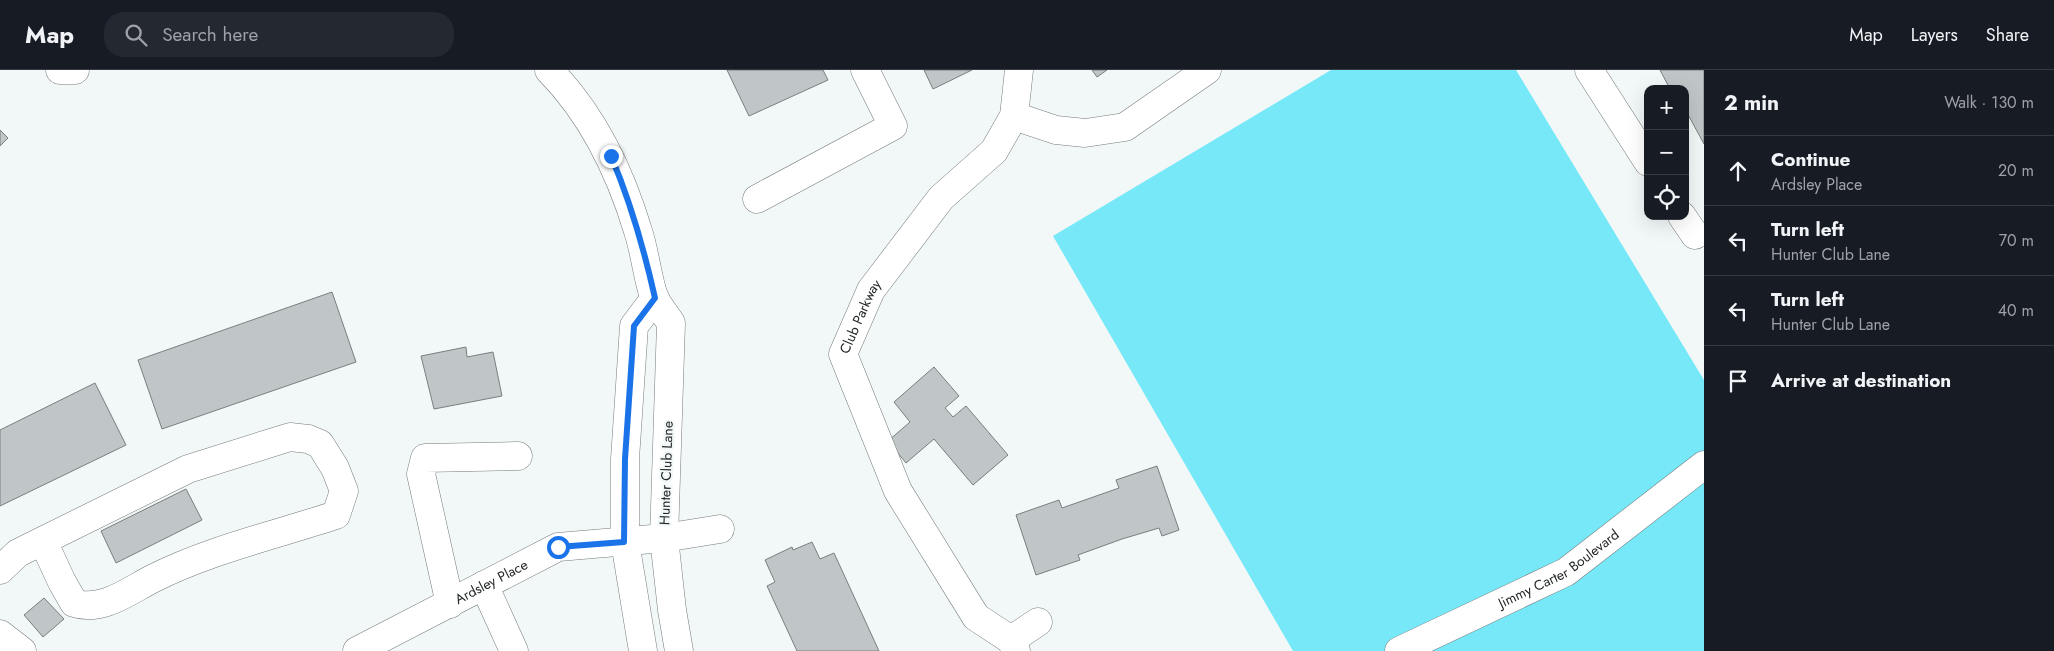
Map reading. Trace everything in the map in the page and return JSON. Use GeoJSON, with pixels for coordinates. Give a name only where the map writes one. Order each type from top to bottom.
{"type":"FeatureCollection","features":[{"type":"Feature","properties":{"kind":"street"},"geometry":{"type":"LineString","coordinates":[[60,70],[76,70]]}},
{"type":"Feature","properties":{"kind":"street","name":"Hunter Club Lane"},"geometry":{"type":"LineString","coordinates":[[549,70],[588,119],[611,156],[631,206],[655,298],[671,323],[664,538],[672,610],[679,651]]}},
{"type":"Feature","properties":{"kind":"street"},"geometry":{"type":"LineString","coordinates":[[757,199],[893,126],[866,70]]}},
{"type":"Feature","properties":{"kind":"street","name":"Club Parkway"},"geometry":{"type":"LineString","coordinates":[[1013,646],[976,617],[898,491],[844,354],[870,290],[941,198],[994,151],[1014,116],[1019,70]]}},
{"type":"Feature","properties":{"kind":"street"},"geometry":{"type":"LineString","coordinates":[[1014,116],[1056,130],[1085,133],[1125,127],[1207,70]]}},
{"type":"Feature","properties":{"kind":"street"},"geometry":{"type":"LineString","coordinates":[[1589,70],[1644,156]]}},
{"type":"Feature","properties":{"kind":"street"},"geometry":{"type":"LineString","coordinates":[[643,651],[624,542],[625,459],[634,326],[655,298]]}},
{"type":"Feature","properties":{"kind":"street"},"geometry":{"type":"LineString","coordinates":[[0,570],[18,553],[188,470],[290,437],[308,439],[320,444],[335,468],[344,491],[336,515],[176,567],[101,605],[87,607],[74,603],[43,541]]}},
{"type":"Feature","properties":{"kind":"street"},"geometry":{"type":"LineString","coordinates":[[450,604],[421,474],[425,458],[518,456]]}},
{"type":"Feature","properties":{"kind":"street","name":"Jimmy Carter Boulevard"},"geometry":{"type":"LineString","coordinates":[[1399,651],[1566,572],[1704,465]]}},
{"type":"Feature","properties":{"kind":"street","name":"Ardsley Place"},"geometry":{"type":"LineString","coordinates":[[357,651],[558,547],[664,538],[720,529]]}},
{"type":"Feature","properties":{"kind":"street"},"geometry":{"type":"LineString","coordinates":[[484,585],[514,651]]}},
{"type":"Feature","properties":{"kind":"street"},"geometry":{"type":"LineString","coordinates":[[1013,646],[1038,622]]}},
{"type":"Feature","properties":{"kind":"street"},"geometry":{"type":"LineString","coordinates":[[0,634],[22,651]]}},
{"type":"Feature","properties":{"kind":"shaded area"},"geometry":{"type":"Polygon","coordinates":[[[1331,70],[1516,70],[1704,380],[1704,651],[1293,651],[1053,236],[1331,70]]]}},
{"type":"Feature","properties":{"kind":"building"},"geometry":{"type":"Polygon","coordinates":[[[727,70],[823,70],[828,80],[749,116],[727,70]]]}},
{"type":"Feature","properties":{"kind":"building"},"geometry":{"type":"Polygon","coordinates":[[[924,70],[972,70],[933,89],[924,70]]]}},
{"type":"Feature","properties":{"kind":"building"},"geometry":{"type":"Polygon","coordinates":[[[1092,70],[1107,70],[1097,77],[1092,70]]]}},
{"type":"Feature","properties":{"kind":"building"},"geometry":{"type":"Polygon","coordinates":[[[1660,70],[1704,70],[1704,144],[1689,116],[1689,85],[1668,85],[1660,70]]]}},
{"type":"Feature","properties":{"kind":"building"},"geometry":{"type":"Polygon","coordinates":[[[0,130],[8,138],[0,146],[0,130]]]}},
{"type":"Feature","properties":{"kind":"building"},"geometry":{"type":"Polygon","coordinates":[[[332,292],[356,362],[162,429],[138,360],[332,292]]]}},
{"type":"Feature","properties":{"kind":"building"},"geometry":{"type":"Polygon","coordinates":[[[466,347],[467,357],[493,352],[502,396],[434,409],[421,356],[466,347]]]}},
{"type":"Feature","properties":{"kind":"building"},"geometry":{"type":"Polygon","coordinates":[[[934,367],[959,396],[945,408],[953,417],[966,406],[1008,455],[973,485],[934,439],[906,463],[888,441],[910,422],[894,402],[934,367]]]}},
{"type":"Feature","properties":{"kind":"building"},"geometry":{"type":"Polygon","coordinates":[[[95,383],[126,445],[0,506],[0,430],[95,383]]]}},
{"type":"Feature","properties":{"kind":"building"},"geometry":{"type":"Polygon","coordinates":[[[1157,466],[1179,530],[1162,536],[1159,528],[1122,539],[1078,555],[1080,560],[1036,575],[1016,515],[1059,500],[1062,508],[1119,488],[1116,480],[1157,466]]]}},
{"type":"Feature","properties":{"kind":"building"},"geometry":{"type":"Polygon","coordinates":[[[186,489],[202,520],[116,563],[101,531],[186,489]]]}},
{"type":"Feature","properties":{"kind":"building"},"geometry":{"type":"Polygon","coordinates":[[[812,542],[820,559],[834,553],[879,651],[797,651],[767,586],[775,582],[765,560],[792,547],[793,550],[812,542]]]}},
{"type":"Feature","properties":{"kind":"building"},"geometry":{"type":"Polygon","coordinates":[[[44,598],[64,619],[43,637],[24,615],[44,598]]]}},
{"type":"Feature","properties":{"kind":"route"},"geometry":{"type":"LineString","coordinates":[[558,547],[624,542],[625,459],[634,326],[655,298],[629,198],[611,156]]}}]}
